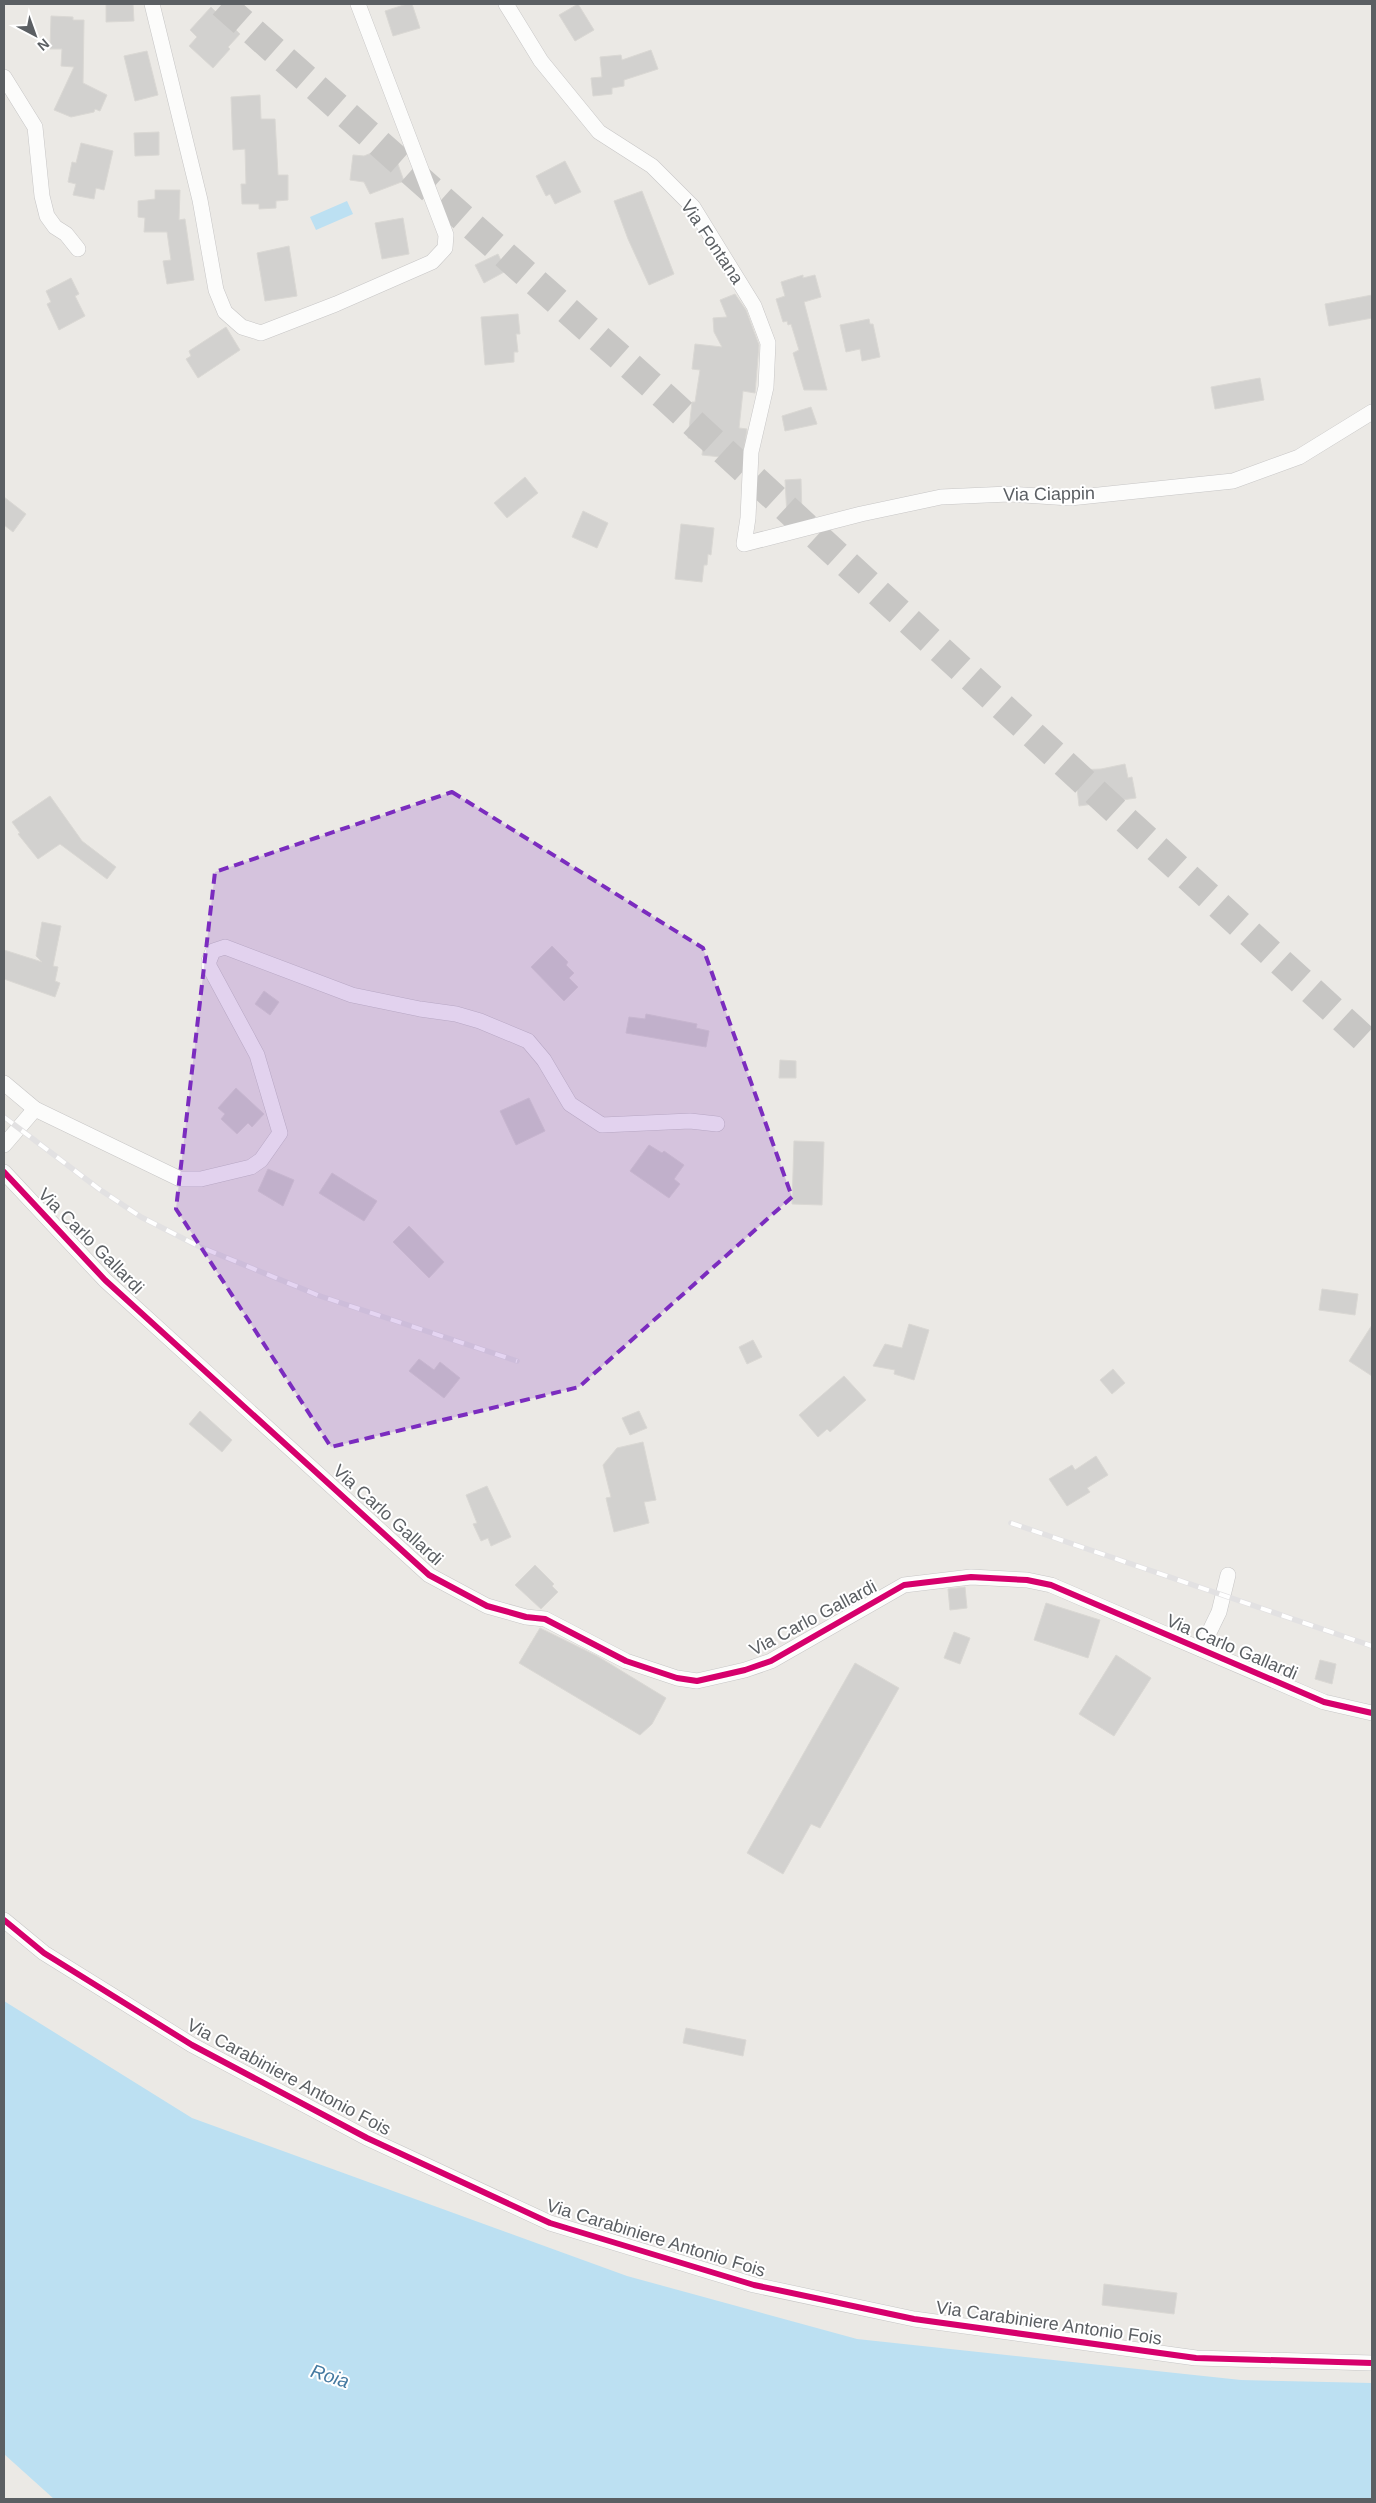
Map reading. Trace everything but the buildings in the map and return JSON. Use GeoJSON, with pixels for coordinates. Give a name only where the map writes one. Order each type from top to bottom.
{"type":"FeatureCollection","features":[{"type":"Feature","properties":{"kind":"street"},"geometry":{"type":"LineString","coordinates":[[152,4],[200,200],[216,290],[225,312],[242,327],[261,333],[336,304],[432,262],[445,248],[446,235],[358,4]]}},
{"type":"Feature","properties":{"kind":"street","name":"Via Fontana"},"geometry":{"type":"LineString","coordinates":[[506,4],[541,61],[599,132],[652,166],[693,207],[754,306],[768,343],[766,378],[751,452],[748,518],[744,544]]}},
{"type":"Feature","properties":{"kind":"street"},"geometry":{"type":"LineString","coordinates":[[4,77],[35,127],[42,196],[47,216],[55,227],[66,234],[78,249]]}},
{"type":"Feature","properties":{"kind":"street","name":"Via Ciappin"},"geometry":{"type":"LineString","coordinates":[[744,544],[862,514],[941,497],[1009,494],[1070,498],[1233,481],[1299,457],[1372,412]]}},
{"type":"Feature","properties":{"kind":"street"},"geometry":{"type":"LineString","coordinates":[[4,1083],[35,1109],[180,1179],[202,1180],[251,1167],[261,1160],[275,1142],[280,1128],[257,1055],[209,966],[208,961],[213,951],[225,946],[352,995],[420,1010],[456,1014],[480,1021],[528,1041],[544,1060],[570,1104],[602,1125],[690,1121],[718,1124]]}},
{"type":"Feature","properties":{"kind":"street"},"geometry":{"type":"LineString","coordinates":[[4,1145],[35,1109]]}},
{"type":"Feature","properties":{"kind":"street","name":"Via Carlo Gallardi"},"geometry":{"type":"LineString","coordinates":[[4,1172],[105,1280],[429,1575],[487,1606],[526,1617],[545,1619],[626,1661],[677,1678],[697,1681],[745,1670],[771,1661],[904,1585],[971,1577],[1027,1580],[1051,1585],[1324,1702],[1372,1713]]}},
{"type":"Feature","properties":{"kind":"street"},"geometry":{"type":"LineString","coordinates":[[1201,1649],[1219,1612],[1228,1575]]}},
{"type":"Feature","properties":{"kind":"street","name":"Via Carabiniere Antonio Fois"},"geometry":{"type":"LineString","coordinates":[[4,1920],[44,1953],[192,2045],[367,2138],[550,2223],[754,2285],[914,2319],[1196,2358],[1372,2363]]}},
{"type":"Feature","properties":{"kind":"highlighted area"},"geometry":{"type":"Polygon","coordinates":[[[452,792],[703,948],[792,1197],[579,1387],[331,1447],[176,1209],[215,872],[452,792]]]}},
{"type":"Feature","properties":{"kind":"water"},"geometry":{"type":"Polygon","coordinates":[[[347,201],[353,214],[316,230],[310,217],[347,201]]]}},
{"type":"Feature","properties":{"kind":"water","name":"Roia"},"geometry":{"type":"Polygon","coordinates":[[[4,2001],[192,2118],[627,2276],[857,2339],[1241,2380],[1372,2383],[1372,2499],[54,2499],[4,2454],[4,2001]]]}},
{"type":"Feature","properties":{"kind":"tunnel"},"geometry":{"type":"LineString","coordinates":[[222,4],[665,397],[1372,1046]]}},
{"type":"Feature","properties":{"kind":"railway"},"geometry":{"type":"LineString","coordinates":[[4,1117],[99,1189],[141,1217],[198,1246],[320,1296],[517,1361]]}},
{"type":"Feature","properties":{"kind":"railway"},"geometry":{"type":"LineString","coordinates":[[1011,1523],[1372,1646]]}},
{"type":"Feature","properties":{"kind":"cycle path"},"geometry":{"type":"LineString","coordinates":[[4,1172],[105,1280],[429,1575],[487,1606],[526,1617],[545,1619],[626,1661],[677,1678],[697,1681],[745,1670],[771,1661],[904,1585],[971,1577],[1027,1580],[1051,1585],[1324,1702],[1372,1713]]}},
{"type":"Feature","properties":{"kind":"cycle path"},"geometry":{"type":"LineString","coordinates":[[4,1920],[44,1953],[192,2045],[367,2138],[550,2223],[754,2285],[914,2319],[1196,2358],[1372,2363]]}}]}
